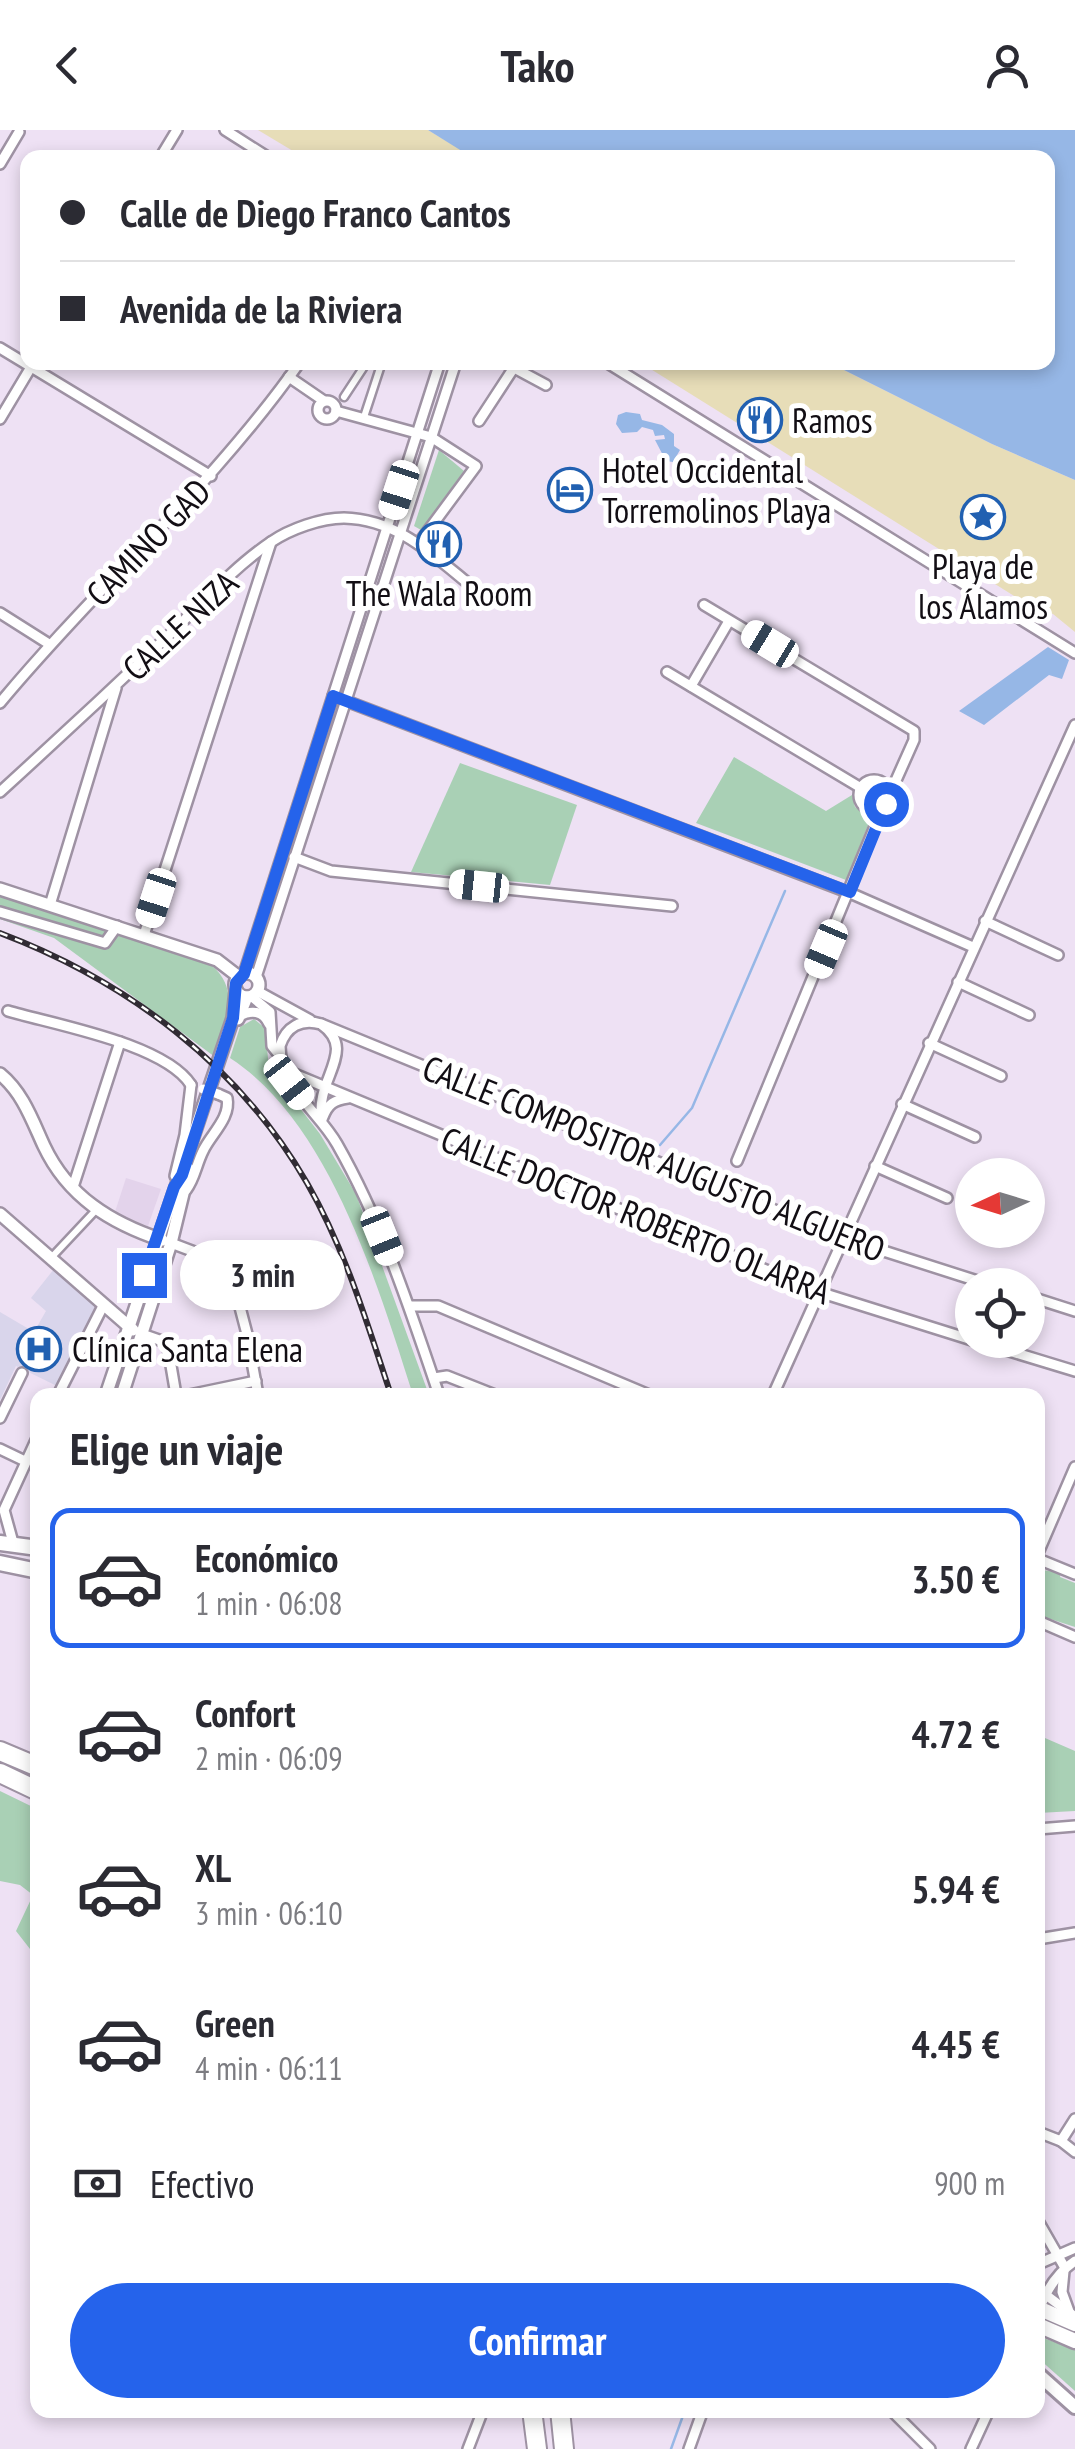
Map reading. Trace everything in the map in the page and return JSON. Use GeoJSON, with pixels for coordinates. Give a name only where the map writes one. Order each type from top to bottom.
{"type":"FeatureCollection","features":[{"type":"Feature","properties":{"kind":"highway"},"geometry":{"type":"LineString","coordinates":[[0,1751],[30,1764]]}},
{"type":"Feature","properties":{"kind":"highway"},"geometry":{"type":"LineString","coordinates":[[0,1773],[30,1787]]}},
{"type":"Feature","properties":{"kind":"highway"},"geometry":{"type":"LineString","coordinates":[[533,2418],[537,2449]]}},
{"type":"Feature","properties":{"kind":"highway"},"geometry":{"type":"LineString","coordinates":[[561,2418],[564,2449]]}},
{"type":"Feature","properties":{"kind":"main road"},"geometry":{"type":"LineString","coordinates":[[4,1540],[30,1547]]}},
{"type":"Feature","properties":{"kind":"main road"},"geometry":{"type":"LineString","coordinates":[[0,1561],[30,1566]]}},
{"type":"Feature","properties":{"kind":"main road"},"geometry":{"type":"LineString","coordinates":[[1045,2309],[1074,2318]]}},
{"type":"Feature","properties":{"kind":"main road"},"geometry":{"type":"LineString","coordinates":[[1045,2312],[1075,2340]]}},
{"type":"Feature","properties":{"kind":"main road"},"geometry":{"type":"LineString","coordinates":[[1045,2381],[1075,2407]]}},
{"type":"Feature","properties":{"kind":"street"},"geometry":{"type":"LineString","coordinates":[[225,130],[256,150]]}},
{"type":"Feature","properties":{"kind":"street"},"geometry":{"type":"LineString","coordinates":[[0,164],[19,132]]}},
{"type":"Feature","properties":{"kind":"street"},"geometry":{"type":"LineString","coordinates":[[0,419],[29,370]]}},
{"type":"Feature","properties":{"kind":"street"},"geometry":{"type":"LineString","coordinates":[[43,370],[211,476]]}},
{"type":"Feature","properties":{"kind":"street","name":"CAMINO GAD"},"geometry":{"type":"LineString","coordinates":[[0,703],[49,644],[211,476],[294,370]]}},
{"type":"Feature","properties":{"kind":"street"},"geometry":{"type":"LineString","coordinates":[[344,397],[362,370]]}},
{"type":"Feature","properties":{"kind":"street"},"geometry":{"type":"LineString","coordinates":[[364,416],[379,370]]}},
{"type":"Feature","properties":{"kind":"street"},"geometry":{"type":"LineString","coordinates":[[108,1388],[157,1239],[180,1189],[239,1016],[333,696],[437,370]]}},
{"type":"Feature","properties":{"kind":"street"},"geometry":{"type":"LineString","coordinates":[[124,1388],[171,1244],[182,1175],[233,1018],[294,857],[453,370]]}},
{"type":"Feature","properties":{"kind":"street"},"geometry":{"type":"LineString","coordinates":[[479,421],[506,370]]}},
{"type":"Feature","properties":{"kind":"street"},"geometry":{"type":"LineString","coordinates":[[516,370],[546,385]]}},
{"type":"Feature","properties":{"kind":"street"},"geometry":{"type":"LineString","coordinates":[[619,370],[1075,653]]}},
{"type":"Feature","properties":{"kind":"street"},"geometry":{"type":"LineString","coordinates":[[290,376],[324,402],[333,403],[336,411]]}},
{"type":"Feature","properties":{"kind":"street"},"geometry":{"type":"LineString","coordinates":[[324,402],[318,408],[322,418],[332,418],[336,411]]}},
{"type":"Feature","properties":{"kind":"street"},"geometry":{"type":"LineString","coordinates":[[336,411],[432,437],[476,466],[419,544]]}},
{"type":"Feature","properties":{"kind":"street","name":"CALLE NIZA"},"geometry":{"type":"LineString","coordinates":[[0,792],[118,683],[245,579],[271,542],[308,525],[344,518],[388,527],[419,544],[470,585]]}},
{"type":"Feature","properties":{"kind":"street"},"geometry":{"type":"LineString","coordinates":[[144,935],[245,579],[271,542]]}},
{"type":"Feature","properties":{"kind":"street"},"geometry":{"type":"LineString","coordinates":[[704,605],[914,732],[914,740],[736,1161]]}},
{"type":"Feature","properties":{"kind":"street"},"geometry":{"type":"LineString","coordinates":[[0,612],[49,644]]}},
{"type":"Feature","properties":{"kind":"street"},"geometry":{"type":"LineString","coordinates":[[691,686],[729,621]]}},
{"type":"Feature","properties":{"kind":"street"},"geometry":{"type":"LineString","coordinates":[[667,672],[861,788]]}},
{"type":"Feature","properties":{"kind":"street"},"geometry":{"type":"LineString","coordinates":[[50,905],[118,683]]}},
{"type":"Feature","properties":{"kind":"street"},"geometry":{"type":"LineString","coordinates":[[333,696],[850,892],[973,947]]}},
{"type":"Feature","properties":{"kind":"street"},"geometry":{"type":"LineString","coordinates":[[87,712],[104,723]]}},
{"type":"Feature","properties":{"kind":"street"},"geometry":{"type":"LineString","coordinates":[[776,1388],[1075,726]]}},
{"type":"Feature","properties":{"kind":"street"},"geometry":{"type":"LineString","coordinates":[[884,806],[871,810],[864,806],[859,798],[861,788],[870,781],[879,782],[888,796]]}},
{"type":"Feature","properties":{"kind":"street"},"geometry":{"type":"LineString","coordinates":[[294,857],[331,870],[672,906]]}},
{"type":"Feature","properties":{"kind":"street"},"geometry":{"type":"LineString","coordinates":[[0,889],[217,960],[270,1012],[272,1046],[289,1082],[322,1120],[370,1203],[437,1388]]}},
{"type":"Feature","properties":{"kind":"street"},"geometry":{"type":"LineString","coordinates":[[0,912],[104,943],[117,926]]}},
{"type":"Feature","properties":{"kind":"street"},"geometry":{"type":"LineString","coordinates":[[985,921],[1058,954]]}},
{"type":"Feature","properties":{"kind":"street"},"geometry":{"type":"LineString","coordinates":[[958,982],[1029,1015]]}},
{"type":"Feature","properties":{"kind":"street","name":"CALLE COMPOSITOR AUGUSTO ALGUERO"},"geometry":{"type":"LineString","coordinates":[[247,986],[316,1023],[843,1238],[955,1274]]}},
{"type":"Feature","properties":{"kind":"street"},"geometry":{"type":"LineString","coordinates":[[8,1011],[120,1042],[183,1072],[192,1086],[180,1189]]}},
{"type":"Feature","properties":{"kind":"street"},"geometry":{"type":"LineString","coordinates":[[239,1016],[252,1011],[261,1014],[271,1029]]}},
{"type":"Feature","properties":{"kind":"street"},"geometry":{"type":"LineString","coordinates":[[280,1056],[283,1037],[290,1028],[316,1023],[336,1041],[338,1055],[322,1088],[322,1120]]}},
{"type":"Feature","properties":{"kind":"street"},"geometry":{"type":"LineString","coordinates":[[73,1187],[120,1042]]}},
{"type":"Feature","properties":{"kind":"street"},"geometry":{"type":"LineString","coordinates":[[930,1044],[1001,1076]]}},
{"type":"Feature","properties":{"kind":"street"},"geometry":{"type":"LineString","coordinates":[[287,1071],[304,1080],[316,1080],[327,1074]]}},
{"type":"Feature","properties":{"kind":"street"},"geometry":{"type":"LineString","coordinates":[[0,1074],[25,1102],[59,1172],[96,1210],[116,1223],[228,1266],[257,1388]]}},
{"type":"Feature","properties":{"kind":"street","name":"CALLE DOCTOR ROBERTO OLARRA"},"geometry":{"type":"LineString","coordinates":[[304,1080],[819,1292],[955,1334]]}},
{"type":"Feature","properties":{"kind":"street"},"geometry":{"type":"LineString","coordinates":[[180,1189],[194,1180],[203,1151],[227,1112],[227,1098],[192,1086]]}},
{"type":"Feature","properties":{"kind":"street"},"geometry":{"type":"LineString","coordinates":[[322,1120],[326,1107],[348,1098]]}},
{"type":"Feature","properties":{"kind":"street"},"geometry":{"type":"LineString","coordinates":[[902,1104],[975,1138]]}},
{"type":"Feature","properties":{"kind":"street"},"geometry":{"type":"LineString","coordinates":[[875,1166],[947,1198]]}},
{"type":"Feature","properties":{"kind":"street"},"geometry":{"type":"LineString","coordinates":[[50,1259],[96,1210]]}},
{"type":"Feature","properties":{"kind":"street"},"geometry":{"type":"LineString","coordinates":[[0,1214],[127,1325],[164,1342],[175,1388]]}},
{"type":"Feature","properties":{"kind":"street"},"geometry":{"type":"LineString","coordinates":[[1045,1301],[1075,1310]]}},
{"type":"Feature","properties":{"kind":"street"},"geometry":{"type":"LineString","coordinates":[[62,1388],[104,1306]]}},
{"type":"Feature","properties":{"kind":"street"},"geometry":{"type":"LineString","coordinates":[[410,1306],[438,1306],[631,1388]]}},
{"type":"Feature","properties":{"kind":"street","name":"CALLE DOCTOR ROBERTO OLARRA"},"geometry":{"type":"LineString","coordinates":[[1030,1358],[1075,1372]]}},
{"type":"Feature","properties":{"kind":"street"},"geometry":{"type":"LineString","coordinates":[[0,1418],[22,1372]]}},
{"type":"Feature","properties":{"kind":"street"},"geometry":{"type":"LineString","coordinates":[[434,1378],[447,1376],[477,1388]]}},
{"type":"Feature","properties":{"kind":"street"},"geometry":{"type":"LineString","coordinates":[[222,1388],[256,1381]]}},
{"type":"Feature","properties":{"kind":"street"},"geometry":{"type":"LineString","coordinates":[[0,1449],[25,1460]]}},
{"type":"Feature","properties":{"kind":"street"},"geometry":{"type":"LineString","coordinates":[[4,1540],[3,1504],[30,1451]]}},
{"type":"Feature","properties":{"kind":"street"},"geometry":{"type":"LineString","coordinates":[[1045,1540],[1075,1469]]}},
{"type":"Feature","properties":{"kind":"street"},"geometry":{"type":"LineString","coordinates":[[1045,1559],[1075,1574]]}},
{"type":"Feature","properties":{"kind":"street"},"geometry":{"type":"LineString","coordinates":[[1045,1624],[1075,1637]]}},
{"type":"Feature","properties":{"kind":"street"},"geometry":{"type":"LineString","coordinates":[[1045,1828],[1075,1826]]}},
{"type":"Feature","properties":{"kind":"street"},"geometry":{"type":"LineString","coordinates":[[1045,1937],[1075,1933]]}},
{"type":"Feature","properties":{"kind":"street"},"geometry":{"type":"LineString","coordinates":[[1045,2135],[1070,2145],[1075,2118]]}},
{"type":"Feature","properties":{"kind":"street"},"geometry":{"type":"LineString","coordinates":[[1045,2232],[1065,2268],[1062,2292],[1074,2318]]}},
{"type":"Feature","properties":{"kind":"street"},"geometry":{"type":"LineString","coordinates":[[1045,2261],[1075,2248]]}},
{"type":"Feature","properties":{"kind":"street"},"geometry":{"type":"LineString","coordinates":[[1045,2298],[1075,2260]]}},
{"type":"Feature","properties":{"kind":"street"},"geometry":{"type":"LineString","coordinates":[[1045,2386],[1053,2388]]}},
{"type":"Feature","properties":{"kind":"street"},"geometry":{"type":"LineString","coordinates":[[468,2449],[479,2418]]}},
{"type":"Feature","properties":{"kind":"street"},"geometry":{"type":"LineString","coordinates":[[688,2449],[700,2418]]}},
{"type":"Feature","properties":{"kind":"street"},"geometry":{"type":"LineString","coordinates":[[900,2418],[930,2449]]}},
{"type":"Feature","properties":{"kind":"street"},"geometry":{"type":"LineString","coordinates":[[971,2449],[985,2418]]}},
{"type":"Feature","properties":{"kind":"shaded area"},"geometry":{"type":"Polygon","coordinates":[[[126,1178],[161,1189],[148,1226],[114,1215],[126,1178]]]}},
{"type":"Feature","properties":{"kind":"shaded area","name":"Clínica Santa Elena"},"geometry":{"type":"Polygon","coordinates":[[[54,1269],[98,1307],[59,1387],[16,1366],[0,1400],[0,1312],[34,1332],[46,1311],[31,1298],[54,1269]]]}},
{"type":"Feature","properties":{"kind":"green space"},"geometry":{"type":"Polygon","coordinates":[[[439,450],[464,471],[421,530],[414,526],[439,450]]]}},
{"type":"Feature","properties":{"kind":"green space"},"geometry":{"type":"Polygon","coordinates":[[[734,757],[826,811],[852,795],[855,807],[871,818],[846,880],[696,823],[734,757]]]}},
{"type":"Feature","properties":{"kind":"green space"},"geometry":{"type":"Polygon","coordinates":[[[460,763],[577,805],[550,885],[411,872],[460,763]]]}},
{"type":"Feature","properties":{"kind":"green space"},"geometry":{"type":"Polygon","coordinates":[[[0,896],[211,965],[229,996],[215,1057],[54,938],[0,919],[0,896]]]}},
{"type":"Feature","properties":{"kind":"green space"},"geometry":{"type":"Polygon","coordinates":[[[254,1019],[265,1028],[269,1068],[320,1134],[356,1194],[426,1388],[411,1388],[366,1258],[323,1164],[296,1123],[265,1087],[230,1058],[240,1027],[254,1019]]]}},
{"type":"Feature","properties":{"kind":"green space"},"geometry":{"type":"Polygon","coordinates":[[[1045,1570],[1061,1573],[1060,1577],[1075,1583],[1075,1627],[1045,1617],[1045,1570]]]}},
{"type":"Feature","properties":{"kind":"green space"},"geometry":{"type":"Polygon","coordinates":[[[1045,1738],[1075,1751],[1075,1811],[1045,1813],[1045,1738]]]}},
{"type":"Feature","properties":{"kind":"green space"},"geometry":{"type":"Polygon","coordinates":[[[0,1791],[30,1806],[30,1893],[20,1885],[0,1881],[0,1791]]]}},
{"type":"Feature","properties":{"kind":"green space"},"geometry":{"type":"Polygon","coordinates":[[[30,1901],[30,1949],[16,1931],[30,1901]]]}},
{"type":"Feature","properties":{"kind":"green space"},"geometry":{"type":"Polygon","coordinates":[[[1045,2339],[1075,2349],[1075,2391],[1045,2364],[1045,2339]]]}},
{"type":"Feature","properties":{"kind":"sand"},"geometry":{"type":"Polygon","coordinates":[[[258,130],[428,130],[461,150],[291,150],[258,130]]]}},
{"type":"Feature","properties":{"kind":"sand","name":"Playa de los Álamos"},"geometry":{"type":"Polygon","coordinates":[[[652,370],[844,370],[992,444],[1075,480],[1075,632],[1053,614],[1030,606],[652,370]]]}},
{"type":"Feature","properties":{"kind":"water"},"geometry":{"type":"Polygon","coordinates":[[[428,130],[1075,130],[1075,480],[992,444],[844,370],[1055,370],[1055,150],[460,150],[428,130]]]}},
{"type":"Feature","properties":{"kind":"water"},"geometry":{"type":"Polygon","coordinates":[[[640,414],[642,420],[662,425],[674,434],[674,446],[680,450],[673,462],[666,461],[655,440],[665,439],[664,435],[655,436],[653,430],[642,427],[637,432],[622,433],[616,424],[618,415],[640,414]]]}},
{"type":"Feature","properties":{"kind":"water"},"geometry":{"type":"Polygon","coordinates":[[[1048,647],[1069,660],[1062,679],[1049,675],[984,725],[959,711],[1048,647]]]}},
{"type":"Feature","properties":{"kind":"waterway"},"geometry":{"type":"LineString","coordinates":[[660,1145],[692,1108],[785,891]]}},
{"type":"Feature","properties":{"kind":"waterway"},"geometry":{"type":"LineString","coordinates":[[671,2449],[682,2418]]}},
{"type":"Feature","properties":{"kind":"railway"},"geometry":{"type":"LineString","coordinates":[[0,933],[47,953],[135,1002],[175,1031],[248,1100],[279,1140],[321,1208],[354,1287],[389,1388]]}},
{"type":"Feature","properties":{"kind":"place","name":"Ramos"},"geometry":{"type":"Point","coordinates":[760,420]}},
{"type":"Feature","properties":{"kind":"place","name":"Hotel Occidental Torremolinos Playa"},"geometry":{"type":"Point","coordinates":[570,490]}},
{"type":"Feature","properties":{"kind":"place","name":"Playa de los Álamos"},"geometry":{"type":"Point","coordinates":[983,517]}},
{"type":"Feature","properties":{"kind":"place","name":"The Wala Room"},"geometry":{"type":"Point","coordinates":[439,544]}},
{"type":"Feature","properties":{"kind":"place","name":"Clínica Santa Elena"},"geometry":{"type":"Point","coordinates":[39,1349]}},
{"type":"Feature","properties":{"kind":"route"},"geometry":{"type":"LineString","coordinates":[[144,1275],[174,1187],[182,1175],[233,1018],[236,983],[244,974],[333,696],[850,892],[886,804]]}}]}
